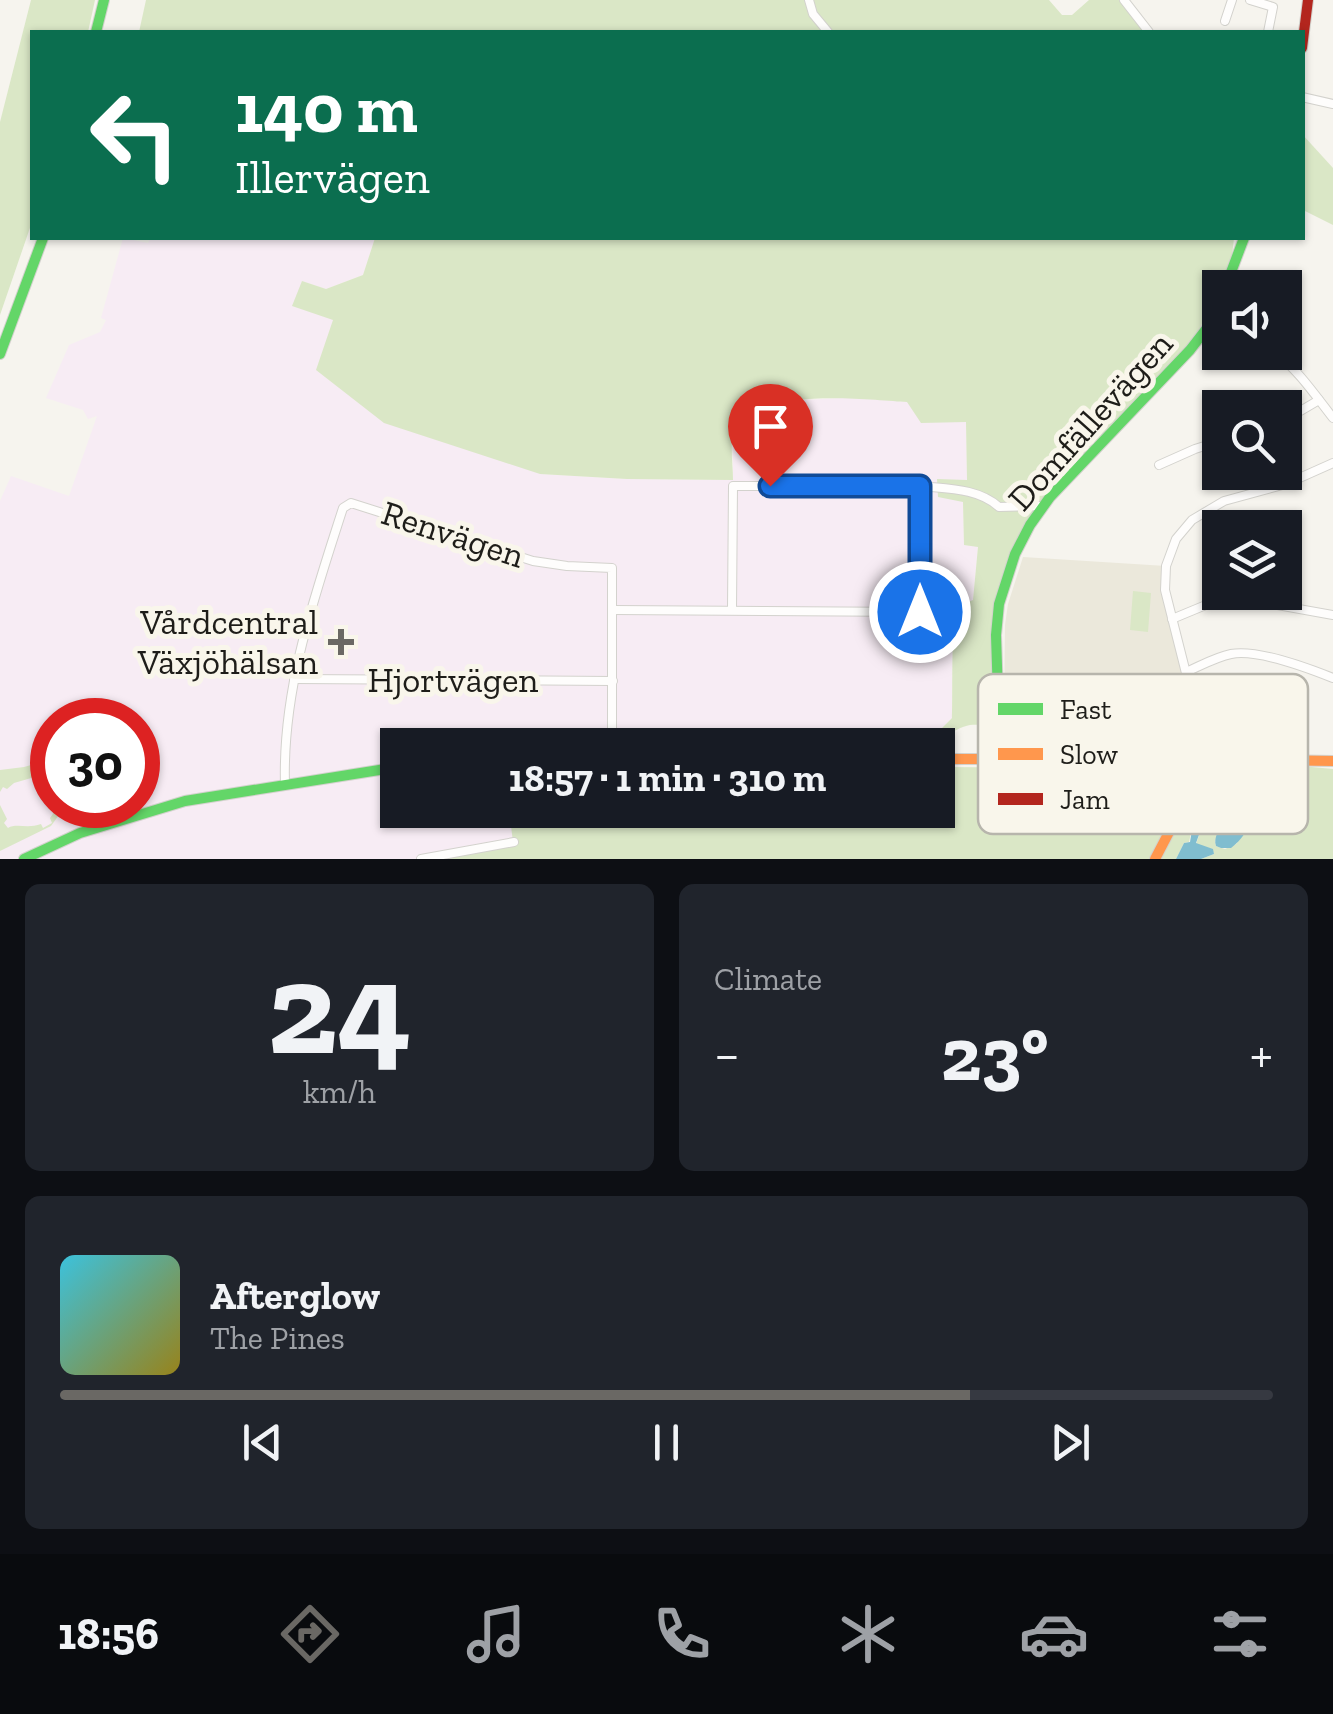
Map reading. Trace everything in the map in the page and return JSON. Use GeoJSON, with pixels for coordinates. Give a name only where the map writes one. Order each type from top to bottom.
{"type":"FeatureCollection","features":[{"type":"Feature","properties":{"kind":"main road"},"geometry":{"type":"LineString","coordinates":[[100,30],[107,0]]}},
{"type":"Feature","properties":{"kind":"main road"},"geometry":{"type":"LineString","coordinates":[[1304,30],[1308,0]]}},
{"type":"Feature","properties":{"kind":"main road"},"geometry":{"type":"LineString","coordinates":[[0,338],[39,240]]}},
{"type":"Feature","properties":{"kind":"main road"},"geometry":{"type":"LineString","coordinates":[[0,354],[39,240]]}},
{"type":"Feature","properties":{"kind":"main road"},"geometry":{"type":"LineString","coordinates":[[1232,270],[1243,240]]}},
{"type":"Feature","properties":{"kind":"main road","name":"Domfällevägen"},"geometry":{"type":"LineString","coordinates":[[997,674],[999,604],[1015,554],[1042,506],[1202,335]]}},
{"type":"Feature","properties":{"kind":"main road"},"geometry":{"type":"LineString","coordinates":[[1308,760],[1333,761]]}},
{"type":"Feature","properties":{"kind":"main road"},"geometry":{"type":"LineString","coordinates":[[24,859],[80,833],[185,801],[380,769]]}},
{"type":"Feature","properties":{"kind":"main road"},"geometry":{"type":"LineString","coordinates":[[1155,859],[1168,834]]}},
{"type":"Feature","properties":{"kind":"street"},"geometry":{"type":"LineString","coordinates":[[810,0],[813,14],[826,30]]}},
{"type":"Feature","properties":{"kind":"street"},"geometry":{"type":"LineString","coordinates":[[1124,0],[1147,30]]}},
{"type":"Feature","properties":{"kind":"street"},"geometry":{"type":"LineString","coordinates":[[1225,21],[1232,0]]}},
{"type":"Feature","properties":{"kind":"street"},"geometry":{"type":"LineString","coordinates":[[1250,0],[1273,8],[1268,30]]}},
{"type":"Feature","properties":{"kind":"street"},"geometry":{"type":"LineString","coordinates":[[1305,98],[1333,104]]}},
{"type":"Feature","properties":{"kind":"street"},"geometry":{"type":"LineString","coordinates":[[1294,370],[1333,418]]}},
{"type":"Feature","properties":{"kind":"street"},"geometry":{"type":"LineString","coordinates":[[1302,410],[1319,400]]}},
{"type":"Feature","properties":{"kind":"street"},"geometry":{"type":"LineString","coordinates":[[1160,465],[1202,447]]}},
{"type":"Feature","properties":{"kind":"street"},"geometry":{"type":"LineString","coordinates":[[1333,462],[1286,484],[1224,501],[1200,515],[1176,539],[1166,566],[1165,590],[1186,672],[1230,654],[1242,654],[1305,666],[1333,678]]}},
{"type":"Feature","properties":{"kind":"street"},"geometry":{"type":"LineString","coordinates":[[732,610],[732,486],[920,486],[970,492],[998,507],[1042,506]]}},
{"type":"Feature","properties":{"kind":"street"},"geometry":{"type":"LineString","coordinates":[[612,610],[920,612],[920,486]]}},
{"type":"Feature","properties":{"kind":"street","name":"Renvägen"},"geometry":{"type":"LineString","coordinates":[[286,785],[285,746],[294,679],[316,591],[343,508],[351,503],[533,561],[612,568],[612,728]]}},
{"type":"Feature","properties":{"kind":"street"},"geometry":{"type":"LineString","coordinates":[[1172,618],[1232,597],[1333,615]]}},
{"type":"Feature","properties":{"kind":"street","name":"Hjortvägen"},"geometry":{"type":"LineString","coordinates":[[294,679],[612,681]]}},
{"type":"Feature","properties":{"kind":"street"},"geometry":{"type":"LineString","coordinates":[[421,859],[514,842]]}},
{"type":"Feature","properties":{"kind":"shaded area"},"geometry":{"type":"Polygon","coordinates":[[[122,240],[374,240],[363,275],[326,289],[301,281],[333,320],[540,474],[733,480],[733,432],[746,413],[788,401],[859,397],[907,402],[966,422],[967,480],[937,480],[963,501],[964,545],[978,546],[973,601],[953,619],[952,718],[942,728],[380,728],[380,828],[512,828],[514,842],[421,859],[0,859],[0,501],[11,476],[69,496],[97,416],[88,419],[83,410],[46,398],[69,345],[100,332],[122,240]]]}},
{"type":"Feature","properties":{"kind":"shaded area"},"geometry":{"type":"Polygon","coordinates":[[[1023,557],[1166,566],[1165,584],[1186,674],[1004,674],[1008,604],[1023,557]]]}},
{"type":"Feature","properties":{"kind":"green space"},"geometry":{"type":"Polygon","coordinates":[[[31,0],[95,0],[88,30],[30,30],[30,228],[0,315],[0,122],[31,0]]]}},
{"type":"Feature","properties":{"kind":"green space"},"geometry":{"type":"Polygon","coordinates":[[[146,0],[1049,0],[1062,15],[1072,15],[1089,0],[1120,0],[1144,30],[139,30],[146,0]]]}},
{"type":"Feature","properties":{"kind":"green space"},"geometry":{"type":"Polygon","coordinates":[[[1305,137],[1333,168],[1333,225],[1305,211],[1305,137]]]}},
{"type":"Feature","properties":{"kind":"green space"},"geometry":{"type":"Polygon","coordinates":[[[374,240],[1234,240],[1227,270],[1202,270],[1202,324],[1192,342],[1048,494],[1005,571],[996,674],[978,674],[978,725],[955,730],[942,728],[952,718],[954,621],[961,607],[973,600],[978,547],[964,545],[963,502],[938,497],[937,479],[967,480],[966,422],[921,423],[907,402],[839,398],[784,402],[742,418],[732,438],[733,480],[540,474],[384,423],[316,370],[333,320],[292,306],[302,281],[326,289],[363,275],[374,240]]]}},
{"type":"Feature","properties":{"kind":"green space"},"geometry":{"type":"Polygon","coordinates":[[[1133,591],[1151,593],[1148,632],[1130,630],[1133,591]]]}},
{"type":"Feature","properties":{"kind":"green space"},"geometry":{"type":"Polygon","coordinates":[[[30,765],[30,778],[7,789],[3,787],[0,792],[0,770],[30,765]]]}},
{"type":"Feature","properties":{"kind":"green space"},"geometry":{"type":"Polygon","coordinates":[[[955,767],[978,767],[978,834],[1191,834],[1176,859],[421,859],[513,842],[511,828],[955,828],[955,767]]]}},
{"type":"Feature","properties":{"kind":"green space"},"geometry":{"type":"Polygon","coordinates":[[[1308,767],[1333,769],[1333,859],[1201,859],[1214,854],[1212,849],[1196,844],[1199,834],[1218,834],[1216,846],[1225,849],[1244,834],[1308,834],[1308,767]]]}},
{"type":"Feature","properties":{"kind":"green space"},"geometry":{"type":"Polygon","coordinates":[[[0,805],[8,828],[47,828],[0,851],[0,805]]]}},
{"type":"Feature","properties":{"kind":"water"},"geometry":{"type":"Polygon","coordinates":[[[1191,834],[1199,834],[1196,843],[1213,849],[1214,854],[1201,859],[1176,859],[1184,843],[1190,842],[1191,834]]]}},
{"type":"Feature","properties":{"kind":"water"},"geometry":{"type":"Polygon","coordinates":[[[1217,834],[1244,834],[1231,848],[1215,843],[1217,834]]]}},
{"type":"Feature","properties":{"kind":"traffic: fast"},"geometry":{"type":"LineString","coordinates":[[96,30],[104,0]]}},
{"type":"Feature","properties":{"kind":"traffic: fast"},"geometry":{"type":"LineString","coordinates":[[0,354],[42,240]]}},
{"type":"Feature","properties":{"kind":"traffic: fast"},"geometry":{"type":"LineString","coordinates":[[1232,270],[1243,240]]}},
{"type":"Feature","properties":{"kind":"traffic: fast"},"geometry":{"type":"LineString","coordinates":[[997,674],[999,604],[1015,554],[1030,525],[1050,497],[1202,334]]}},
{"type":"Feature","properties":{"kind":"traffic: fast"},"geometry":{"type":"LineString","coordinates":[[24,859],[80,833],[185,801],[380,770]]}},
{"type":"Feature","properties":{"kind":"traffic: slow"},"geometry":{"type":"LineString","coordinates":[[955,759],[978,759]]}},
{"type":"Feature","properties":{"kind":"traffic: slow"},"geometry":{"type":"LineString","coordinates":[[1308,761],[1333,761]]}},
{"type":"Feature","properties":{"kind":"traffic: slow"},"geometry":{"type":"LineString","coordinates":[[1155,859],[1168,834]]}},
{"type":"Feature","properties":{"kind":"traffic: jam"},"geometry":{"type":"LineString","coordinates":[[1304,30],[1308,0]]}},
{"type":"Feature","properties":{"kind":"place","name":"Vårdcentral Växjöhälsan"},"geometry":{"type":"Point","coordinates":[341,642]}},
{"type":"Feature","properties":{"kind":"route"},"geometry":{"type":"LineString","coordinates":[[770,486],[920,486],[920,612]]}}]}
